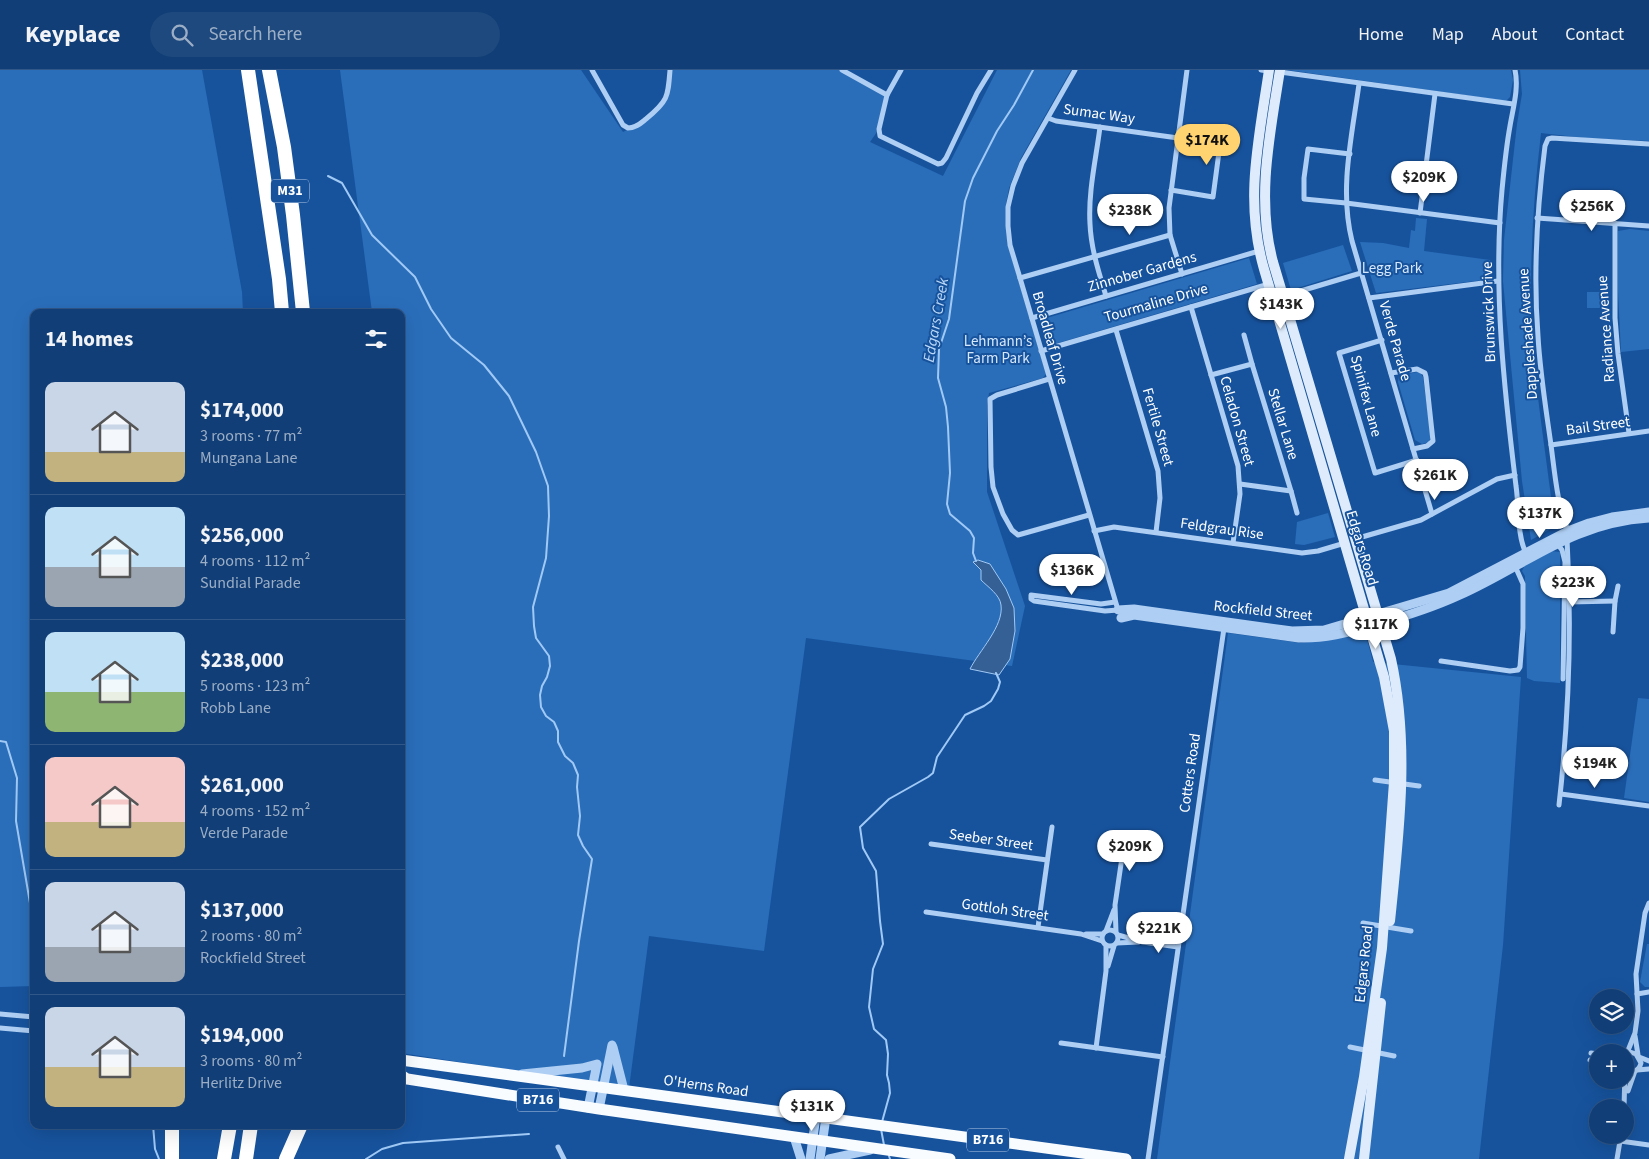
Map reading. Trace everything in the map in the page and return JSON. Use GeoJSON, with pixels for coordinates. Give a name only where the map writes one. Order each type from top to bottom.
{"type":"FeatureCollection","features":[{"type":"Feature","properties":{"kind":"highway","name":"M31"},"geometry":{"type":"LineString","coordinates":[[248,70],[282,309]]}},
{"type":"Feature","properties":{"kind":"highway","name":"M31"},"geometry":{"type":"LineString","coordinates":[[269,70],[286,166],[303,309]]}},
{"type":"Feature","properties":{"kind":"highway"},"geometry":{"type":"LineString","coordinates":[[172,1129],[172,1159]]}},
{"type":"Feature","properties":{"kind":"highway"},"geometry":{"type":"LineString","coordinates":[[224,1159],[229,1129]]}},
{"type":"Feature","properties":{"kind":"highway"},"geometry":{"type":"LineString","coordinates":[[246,1159],[250,1129]]}},
{"type":"Feature","properties":{"kind":"highway"},"geometry":{"type":"LineString","coordinates":[[286,1159],[301,1129]]}},
{"type":"Feature","properties":{"kind":"main road","name":"Edgars Road"},"geometry":{"type":"LineString","coordinates":[[1271,71],[1254,190],[1254,223],[1259,251],[1274,282]]}},
{"type":"Feature","properties":{"kind":"main road","name":"Edgars Road"},"geometry":{"type":"LineString","coordinates":[[1271,71],[1264,198],[1266,230],[1274,282],[1374,620],[1392,659],[1397,685],[1402,744],[1398,783],[1396,870],[1386,927],[1372,1052],[1364,1159]]}},
{"type":"Feature","properties":{"kind":"main road","name":"Edgars Road"},"geometry":{"type":"LineString","coordinates":[[1349,1159],[1372,1052]]}},
{"type":"Feature","properties":{"kind":"main road","name":"O'Herns Road"},"geometry":{"type":"LineString","coordinates":[[405,1061],[1126,1159]]}},
{"type":"Feature","properties":{"kind":"main road","name":"B716"},"geometry":{"type":"LineString","coordinates":[[405,1078],[594,1109],[950,1159]]}},
{"type":"Feature","properties":{"kind":"main road"},"geometry":{"type":"LineString","coordinates":[[1368,1124],[1372,1159]]}},
{"type":"Feature","properties":{"kind":"street"},"geometry":{"type":"LineString","coordinates":[[592,70],[623,125],[631,128],[649,116],[665,101],[670,70]]}},
{"type":"Feature","properties":{"kind":"street"},"geometry":{"type":"LineString","coordinates":[[842,70],[887,96]]}},
{"type":"Feature","properties":{"kind":"street"},"geometry":{"type":"LineString","coordinates":[[902,70],[887,96],[879,130],[880,136],[936,164],[944,161],[990,70]]}},
{"type":"Feature","properties":{"kind":"street","name":"Broadleaf Drive"},"geometry":{"type":"LineString","coordinates":[[1075,70],[1022,164],[1010,197],[1008,216],[1009,236],[1041,352],[1119,612]]}},
{"type":"Feature","properties":{"kind":"street"},"geometry":{"type":"LineString","coordinates":[[1182,274],[1170,235],[1168,216],[1187,70]]}},
{"type":"Feature","properties":{"kind":"street","name":"Brunswick Drive"},"geometry":{"type":"LineString","coordinates":[[1515,70],[1516,85],[1500,223],[1498,281],[1504,378],[1521,540],[1528,556]]}},
{"type":"Feature","properties":{"kind":"street"},"geometry":{"type":"LineString","coordinates":[[1271,71],[1513,104]]}},
{"type":"Feature","properties":{"kind":"street","name":"Verde Parade"},"geometry":{"type":"LineString","coordinates":[[1359,84],[1346,203],[1350,232],[1432,514]]}},
{"type":"Feature","properties":{"kind":"street"},"geometry":{"type":"LineString","coordinates":[[1420,213],[1435,94]]}},
{"type":"Feature","properties":{"kind":"street","name":"Sumac Way"},"geometry":{"type":"LineString","coordinates":[[1048,118],[1056,121],[1178,138]]}},
{"type":"Feature","properties":{"kind":"street"},"geometry":{"type":"LineString","coordinates":[[1100,127],[1090,213],[1090,234],[1094,256],[1106,296]]}},
{"type":"Feature","properties":{"kind":"street"},"geometry":{"type":"LineString","coordinates":[[1171,190],[1213,197],[1221,138],[1179,131]]}},
{"type":"Feature","properties":{"kind":"street","name":"Dappleshade Avenue"},"geometry":{"type":"LineString","coordinates":[[1559,805],[1569,680],[1570,602],[1567,535],[1559,505],[1544,402],[1538,334],[1536,284],[1537,218],[1545,146],[1548,140],[1552,138],[1649,144]]}},
{"type":"Feature","properties":{"kind":"street"},"geometry":{"type":"LineString","coordinates":[[1350,154],[1308,149],[1304,178],[1304,199],[1500,223]]}},
{"type":"Feature","properties":{"kind":"street"},"geometry":{"type":"LineString","coordinates":[[1537,218],[1649,226]]}},
{"type":"Feature","properties":{"kind":"street","name":"Radiance Avenue"},"geometry":{"type":"LineString","coordinates":[[1615,223],[1615,318],[1629,434]]}},
{"type":"Feature","properties":{"kind":"street"},"geometry":{"type":"LineString","coordinates":[[1020,278],[1170,235]]}},
{"type":"Feature","properties":{"kind":"street","name":"Zinnober Gardens"},"geometry":{"type":"LineString","coordinates":[[1032,318],[1259,251]]}},
{"type":"Feature","properties":{"kind":"street"},"geometry":{"type":"LineString","coordinates":[[1278,298],[1362,273]]}},
{"type":"Feature","properties":{"kind":"street"},"geometry":{"type":"LineString","coordinates":[[1369,298],[1498,281]]}},
{"type":"Feature","properties":{"kind":"street","name":"Tourmaline Drive"},"geometry":{"type":"LineString","coordinates":[[1041,352],[1274,282]]}},
{"type":"Feature","properties":{"kind":"street","name":"Celadon Street"},"geometry":{"type":"LineString","coordinates":[[1191,307],[1238,466],[1240,484],[1239,503],[1233,544]]}},
{"type":"Feature","properties":{"kind":"street","name":"Fertile Street"},"geometry":{"type":"LineString","coordinates":[[1116,330],[1158,471],[1160,498],[1156,532]]}},
{"type":"Feature","properties":{"kind":"street","name":"Stellar Lane"},"geometry":{"type":"LineString","coordinates":[[1244,335],[1297,513]]}},
{"type":"Feature","properties":{"kind":"street","name":"Spinifex Lane"},"geometry":{"type":"LineString","coordinates":[[1382,340],[1339,353],[1375,473],[1417,460]]}},
{"type":"Feature","properties":{"kind":"street"},"geometry":{"type":"LineString","coordinates":[[1211,375],[1252,364]]}},
{"type":"Feature","properties":{"kind":"street"},"geometry":{"type":"LineString","coordinates":[[1391,373],[1417,369],[1422,370],[1426,377],[1433,441],[1427,446],[1413,449]]}},
{"type":"Feature","properties":{"kind":"street"},"geometry":{"type":"LineString","coordinates":[[1049,379],[997,395],[990,399],[991,467],[994,493],[1007,522],[1016,534],[1026,534],[1089,515]]}},
{"type":"Feature","properties":{"kind":"street","name":"Bail Street"},"geometry":{"type":"LineString","coordinates":[[1551,445],[1649,431]]}},
{"type":"Feature","properties":{"kind":"street","name":"Feldgrau Rise"},"geometry":{"type":"LineString","coordinates":[[1094,530],[1114,526],[1302,553],[1318,551],[1421,520],[1497,479],[1515,476]]}},
{"type":"Feature","properties":{"kind":"street"},"geometry":{"type":"LineString","coordinates":[[1240,484],[1290,491]]}},
{"type":"Feature","properties":{"kind":"street","name":"Rockfield Street"},"geometry":{"type":"LineString","coordinates":[[1119,612],[1101,604],[1032,595],[1034,601],[1119,612],[1134,608],[1307,639],[1348,633],[1374,620],[1449,593],[1528,556],[1567,535],[1612,516],[1649,512]]}},
{"type":"Feature","properties":{"kind":"street","name":"Rockfield Street"},"geometry":{"type":"LineString","coordinates":[[1567,535],[1603,525],[1649,518]]}},
{"type":"Feature","properties":{"kind":"street"},"geometry":{"type":"LineString","coordinates":[[1556,541],[1564,556],[1562,680]]}},
{"type":"Feature","properties":{"kind":"street"},"geometry":{"type":"LineString","coordinates":[[1441,661],[1510,671],[1518,670],[1520,667],[1523,628],[1523,584],[1513,563]]}},
{"type":"Feature","properties":{"kind":"street"},"geometry":{"type":"LineString","coordinates":[[1614,632],[1614,600],[1618,586]]}},
{"type":"Feature","properties":{"kind":"street"},"geometry":{"type":"LineString","coordinates":[[1064,598],[1064,605]]}},
{"type":"Feature","properties":{"kind":"street"},"geometry":{"type":"LineString","coordinates":[[1563,602],[1614,600]]}},
{"type":"Feature","properties":{"kind":"street","name":"Cotters Road"},"geometry":{"type":"LineString","coordinates":[[1148,1159],[1224,625]]}},
{"type":"Feature","properties":{"kind":"street"},"geometry":{"type":"LineString","coordinates":[[1375,780],[1419,786]]}},
{"type":"Feature","properties":{"kind":"street"},"geometry":{"type":"LineString","coordinates":[[1560,794],[1649,806]]}},
{"type":"Feature","properties":{"kind":"street"},"geometry":{"type":"LineString","coordinates":[[1038,927],[1052,827]]}},
{"type":"Feature","properties":{"kind":"street"},"geometry":{"type":"LineString","coordinates":[[1096,1048],[1106,971],[1105,932],[1115,905],[1125,837]]}},
{"type":"Feature","properties":{"kind":"street","name":"Seeber Street"},"geometry":{"type":"LineString","coordinates":[[931,844],[1047,860]]}},
{"type":"Feature","properties":{"kind":"street"},"geometry":{"type":"LineString","coordinates":[[1626,1099],[1636,1070],[1641,1062],[1635,1045],[1639,1006],[1636,974],[1645,912],[1649,903]]}},
{"type":"Feature","properties":{"kind":"street"},"geometry":{"type":"LineString","coordinates":[[1106,971],[1116,944],[1115,905]]}},
{"type":"Feature","properties":{"kind":"street","name":"Gottloh Street"},"geometry":{"type":"LineString","coordinates":[[926,912],[1081,934],[1104,943],[1116,944]]}},
{"type":"Feature","properties":{"kind":"street"},"geometry":{"type":"LineString","coordinates":[[1363,924],[1411,931]]}},
{"type":"Feature","properties":{"kind":"street","name":"Gottloh Street"},"geometry":{"type":"LineString","coordinates":[[1081,934],[1111,930],[1117,934]]}},
{"type":"Feature","properties":{"kind":"street"},"geometry":{"type":"LineString","coordinates":[[1117,934],[1143,942],[1178,947]]}},
{"type":"Feature","properties":{"kind":"street"},"geometry":{"type":"LineString","coordinates":[[1116,944],[1143,942]]}},
{"type":"Feature","properties":{"kind":"street"},"geometry":{"type":"LineString","coordinates":[[1637,994],[1649,992]]}},
{"type":"Feature","properties":{"kind":"street"},"geometry":{"type":"LineString","coordinates":[[0,1014],[30,1017]]}},
{"type":"Feature","properties":{"kind":"street"},"geometry":{"type":"LineString","coordinates":[[0,1028],[30,1031]]}},
{"type":"Feature","properties":{"kind":"street"},"geometry":{"type":"LineString","coordinates":[[1630,1044],[1635,1033]]}},
{"type":"Feature","properties":{"kind":"street"},"geometry":{"type":"LineString","coordinates":[[1061,1043],[1163,1057]]}},
{"type":"Feature","properties":{"kind":"street"},"geometry":{"type":"LineString","coordinates":[[594,1109],[598,1086],[612,1045],[624,1090]]}},
{"type":"Feature","properties":{"kind":"street"},"geometry":{"type":"LineString","coordinates":[[1350,1047],[1394,1056]]}},
{"type":"Feature","properties":{"kind":"street"},"geometry":{"type":"LineString","coordinates":[[1634,1053],[1649,1061]]}},
{"type":"Feature","properties":{"kind":"street"},"geometry":{"type":"LineString","coordinates":[[512,1074],[582,1068],[597,1064],[598,1086]]}},
{"type":"Feature","properties":{"kind":"street"},"geometry":{"type":"LineString","coordinates":[[1636,1070],[1649,1069]]}},
{"type":"Feature","properties":{"kind":"street"},"geometry":{"type":"LineString","coordinates":[[1626,1089],[1626,1096]]}},
{"type":"Feature","properties":{"kind":"street"},"geometry":{"type":"LineString","coordinates":[[810,1159],[817,1141],[821,1117]]}},
{"type":"Feature","properties":{"kind":"street"},"geometry":{"type":"LineString","coordinates":[[794,1137],[801,1159]]}},
{"type":"Feature","properties":{"kind":"street"},"geometry":{"type":"LineString","coordinates":[[817,1141],[820,1159]]}},
{"type":"Feature","properties":{"kind":"street"},"geometry":{"type":"LineString","coordinates":[[1634,1141],[1649,1145]]}},
{"type":"Feature","properties":{"kind":"street"},"geometry":{"type":"LineString","coordinates":[[1617,1159],[1619,1144]]}},
{"type":"Feature","properties":{"kind":"street"},"geometry":{"type":"LineString","coordinates":[[558,1147],[564,1159]]}},
{"type":"Feature","properties":{"kind":"street"},"geometry":{"type":"LineString","coordinates":[[829,1159],[875,1148]]}},
{"type":"Feature","properties":{"kind":"green space"},"geometry":{"type":"Polygon","coordinates":[[[0,70],[202,70],[242,292],[243,309],[30,309],[30,986],[0,987],[0,70]]]}},
{"type":"Feature","properties":{"kind":"green space","name":"Lehmann’s Farm Park"},"geometry":{"type":"Polygon","coordinates":[[[340,70],[581,70],[623,132],[631,128],[665,101],[670,70],[842,70],[887,95],[879,129],[870,142],[943,176],[997,70],[1071,70],[1021,158],[1009,188],[1006,204],[1007,242],[1046,374],[1043,378],[989,393],[987,405],[987,492],[1025,606],[1012,666],[806,638],[764,951],[649,936],[629,1088],[405,1054],[405,309],[372,309],[340,70]]]}},
{"type":"Feature","properties":{"kind":"green space"},"geometry":{"type":"Polygon","coordinates":[[[1288,70],[1511,70],[1513,80],[1510,97],[1506,101],[1288,70]]]}},
{"type":"Feature","properties":{"kind":"green space"},"geometry":{"type":"Polygon","coordinates":[[[1520,70],[1649,70],[1649,141],[1585,138],[1541,133],[1532,234],[1532,335],[1553,513],[1558,525],[1531,540],[1522,481],[1503,281],[1504,240],[1522,94],[1520,70]]]}},
{"type":"Feature","properties":{"kind":"green space","name":"Legg Park"},"geometry":{"type":"Polygon","coordinates":[[[1416,218],[1427,219],[1424,251],[1490,260],[1492,279],[1376,293],[1360,242],[1383,243],[1409,248],[1411,230],[1415,231],[1416,218]]]}},
{"type":"Feature","properties":{"kind":"green space"},"geometry":{"type":"Polygon","coordinates":[[[1630,229],[1649,231],[1649,349],[1621,352],[1618,292],[1618,231],[1630,229]]]}},
{"type":"Feature","properties":{"kind":"green space"},"geometry":{"type":"Polygon","coordinates":[[[1343,245],[1352,271],[1291,290],[1283,263],[1343,245]]]}},
{"type":"Feature","properties":{"kind":"green space"},"geometry":{"type":"Polygon","coordinates":[[[1249,258],[1257,284],[1048,346],[1040,320],[1249,258]]]}},
{"type":"Feature","properties":{"kind":"green space"},"geometry":{"type":"Polygon","coordinates":[[[1587,292],[1605,292],[1606,308],[1587,308],[1587,292]]]}},
{"type":"Feature","properties":{"kind":"green space"},"geometry":{"type":"Polygon","coordinates":[[[1420,372],[1423,377],[1431,436],[1429,442],[1422,444],[1415,440],[1398,382],[1399,376],[1420,372]]]}},
{"type":"Feature","properties":{"kind":"green space"},"geometry":{"type":"Polygon","coordinates":[[[1328,513],[1335,537],[1304,545],[1295,544],[1297,522],[1328,513]]]}},
{"type":"Feature","properties":{"kind":"green space"},"geometry":{"type":"Polygon","coordinates":[[[1550,551],[1560,552],[1560,683],[1534,681],[1527,678],[1525,576],[1522,571],[1525,565],[1550,551]]]}},
{"type":"Feature","properties":{"kind":"green space"},"geometry":{"type":"Polygon","coordinates":[[[1228,633],[1301,643],[1366,635],[1373,662],[1521,677],[1503,945],[1479,1159],[1157,1159],[1228,633]]]}},
{"type":"Feature","properties":{"kind":"green space"},"geometry":{"type":"Polygon","coordinates":[[[1638,698],[1649,699],[1649,802],[1624,798],[1638,698]]]}},
{"type":"Feature","properties":{"kind":"green space"},"geometry":{"type":"Polygon","coordinates":[[[1647,944],[1649,944],[1649,987],[1645,987],[1640,982],[1647,944]]]}},
{"type":"Feature","properties":{"kind":"shaded area"},"geometry":{"type":"Polygon","coordinates":[[[978,560],[990,564],[1006,589],[1014,608],[1015,631],[1010,659],[999,675],[970,669],[995,630],[1001,613],[1000,601],[993,591],[981,580],[981,570],[973,562],[978,560]]]}},
{"type":"Feature","properties":{"kind":"waterway","name":"Edgars Creek"},"geometry":{"type":"LineString","coordinates":[[976,561],[973,553],[974,538],[970,531],[950,514],[947,504],[950,473],[948,427],[946,407],[938,378],[939,349],[949,319],[965,201],[973,178],[997,131],[1033,70]]}},
{"type":"Feature","properties":{"kind":"waterway"},"geometry":{"type":"LineString","coordinates":[[328,176],[342,183],[372,235],[415,277],[431,309],[451,338],[484,365],[509,396],[536,452],[548,486],[549,516],[546,558],[533,607],[536,638],[549,656],[550,666],[540,695],[541,707],[546,716],[554,722],[558,731],[558,742],[565,756],[573,763],[578,775],[577,787],[580,816],[578,835],[592,859],[564,1056]]}},
{"type":"Feature","properties":{"kind":"waterway","name":"Edgars Creek"},"geometry":{"type":"LineString","coordinates":[[882,1122],[890,1093],[887,1075],[888,1054],[886,1040],[874,1029],[869,1007],[873,969],[883,944],[876,871],[863,848],[860,827],[889,799],[933,773],[937,757],[965,715],[991,701],[1000,682],[996,673]]}},
{"type":"Feature","properties":{"kind":"waterway"},"geometry":{"type":"LineString","coordinates":[[0,741],[6,742],[17,778],[16,821],[30,903]]}},
{"type":"Feature","properties":{"kind":"waterway"},"geometry":{"type":"LineString","coordinates":[[153,1129],[155,1149],[159,1159]]}},
{"type":"Feature","properties":{"kind":"waterway","name":"Edgars Creek"},"geometry":{"type":"LineString","coordinates":[[881,1129],[884,1145]]}},
{"type":"Feature","properties":{"kind":"waterway"},"geometry":{"type":"LineString","coordinates":[[366,1159],[382,1149],[403,1143],[529,1134]]}}]}
